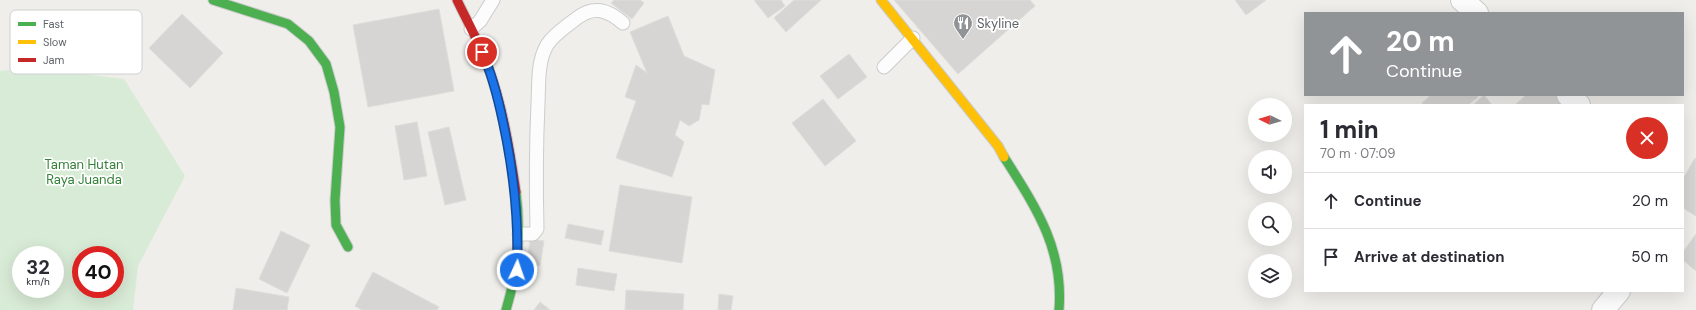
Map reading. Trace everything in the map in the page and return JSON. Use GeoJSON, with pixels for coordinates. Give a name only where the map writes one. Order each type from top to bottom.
{"type":"FeatureCollection","features":[{"type":"Feature","properties":{"kind":"street"},"geometry":{"type":"LineString","coordinates":[[213,0],[288,24],[309,41],[326,64],[334,92],[340,127],[335,200],[336,225],[348,247]]}},
{"type":"Feature","properties":{"kind":"street"},"geometry":{"type":"LineString","coordinates":[[457,0],[487,64],[498,99],[512,162],[518,210],[519,234],[517,270],[506,310]]}},
{"type":"Feature","properties":{"kind":"street"},"geometry":{"type":"LineString","coordinates":[[881,0],[998,146],[1032,201],[1049,235],[1057,264],[1060,298],[1059,310]]}},
{"type":"Feature","properties":{"kind":"street"},"geometry":{"type":"LineString","coordinates":[[1462,0],[1475,12]]}},
{"type":"Feature","properties":{"kind":"street"},"geometry":{"type":"LineString","coordinates":[[1569,96],[1578,104]]}},
{"type":"Feature","properties":{"kind":"street"},"geometry":{"type":"LineString","coordinates":[[1603,310],[1618,292]]}},
{"type":"Feature","properties":{"kind":"lane"},"geometry":{"type":"LineString","coordinates":[[471,29],[480,21],[493,0]]}},
{"type":"Feature","properties":{"kind":"lane"},"geometry":{"type":"LineString","coordinates":[[519,234],[533,234],[537,230],[536,162],[540,62],[548,44],[561,31],[584,13],[597,10],[612,14],[623,23]]}},
{"type":"Feature","properties":{"kind":"lane"},"geometry":{"type":"LineString","coordinates":[[884,67],[912,38]]}},
{"type":"Feature","properties":{"kind":"green space","name":"Taman Hutan Raya Juanda"},"geometry":{"type":"Polygon","coordinates":[[[10,70],[10,74],[84,74],[124,79],[185,176],[138,266],[133,310],[0,310],[0,71],[10,70]]]}},
{"type":"Feature","properties":{"kind":"building"},"geometry":{"type":"Polygon","coordinates":[[[614,0],[640,0],[644,3],[632,19],[611,3],[614,0]]]}},
{"type":"Feature","properties":{"kind":"building"},"geometry":{"type":"Polygon","coordinates":[[[754,0],[781,0],[785,6],[768,18],[754,0]]]}},
{"type":"Feature","properties":{"kind":"building"},"geometry":{"type":"Polygon","coordinates":[[[794,0],[821,0],[786,32],[774,18],[794,0]]]}},
{"type":"Feature","properties":{"kind":"building","name":"Skyline"},"geometry":{"type":"Polygon","coordinates":[[[894,0],[1030,0],[1035,6],[958,74],[894,0]]]}},
{"type":"Feature","properties":{"kind":"building"},"geometry":{"type":"Polygon","coordinates":[[[1235,0],[1266,0],[1246,15],[1235,0]]]}},
{"type":"Feature","properties":{"kind":"building"},"geometry":{"type":"Polygon","coordinates":[[[439,9],[454,91],[368,107],[353,25],[439,9]]]}},
{"type":"Feature","properties":{"kind":"building"},"geometry":{"type":"Polygon","coordinates":[[[182,14],[223,53],[190,88],[149,48],[182,14]]]}},
{"type":"Feature","properties":{"kind":"building"},"geometry":{"type":"Polygon","coordinates":[[[668,16],[684,56],[715,70],[709,105],[702,104],[699,120],[689,126],[680,120],[675,135],[684,142],[672,177],[616,158],[636,101],[625,97],[636,65],[647,73],[630,32],[668,16]]]}},
{"type":"Feature","properties":{"kind":"building"},"geometry":{"type":"Polygon","coordinates":[[[849,54],[867,77],[838,99],[820,76],[849,54]]]}},
{"type":"Feature","properties":{"kind":"building"},"geometry":{"type":"Polygon","coordinates":[[[1430,96],[1478,97],[1469,104],[1422,103],[1430,96]]]}},
{"type":"Feature","properties":{"kind":"building"},"geometry":{"type":"Polygon","coordinates":[[[1485,96],[1491,104],[1474,104],[1485,96]]]}},
{"type":"Feature","properties":{"kind":"building"},"geometry":{"type":"Polygon","coordinates":[[[1525,96],[1556,96],[1563,104],[1516,104],[1525,96]]]}},
{"type":"Feature","properties":{"kind":"building"},"geometry":{"type":"Polygon","coordinates":[[[823,99],[856,141],[825,166],[792,123],[823,99]]]}},
{"type":"Feature","properties":{"kind":"building"},"geometry":{"type":"Polygon","coordinates":[[[417,122],[427,176],[404,180],[395,126],[417,122]]]}},
{"type":"Feature","properties":{"kind":"building"},"geometry":{"type":"Polygon","coordinates":[[[449,127],[466,200],[445,205],[428,132],[449,127]]]}},
{"type":"Feature","properties":{"kind":"building"},"geometry":{"type":"Polygon","coordinates":[[[1695,158],[1696,216],[1684,209],[1684,177],[1695,158]]]}},
{"type":"Feature","properties":{"kind":"building"},"geometry":{"type":"Polygon","coordinates":[[[620,185],[692,197],[682,263],[609,251],[620,185]]]}},
{"type":"Feature","properties":{"kind":"building"},"geometry":{"type":"Polygon","coordinates":[[[568,224],[604,231],[601,245],[565,238],[568,224]]]}},
{"type":"Feature","properties":{"kind":"building"},"geometry":{"type":"Polygon","coordinates":[[[281,231],[310,245],[287,293],[259,279],[281,231]]]}},
{"type":"Feature","properties":{"kind":"building"},"geometry":{"type":"Polygon","coordinates":[[[1696,234],[1696,271],[1684,261],[1684,251],[1696,234]]]}},
{"type":"Feature","properties":{"kind":"building"},"geometry":{"type":"Polygon","coordinates":[[[530,239],[544,241],[540,266],[527,265],[530,239]]]}},
{"type":"Feature","properties":{"kind":"building"},"geometry":{"type":"Polygon","coordinates":[[[578,268],[617,274],[614,291],[576,285],[578,268]]]}},
{"type":"Feature","properties":{"kind":"building"},"geometry":{"type":"Polygon","coordinates":[[[373,272],[439,307],[437,310],[362,310],[355,306],[373,272]]]}},
{"type":"Feature","properties":{"kind":"building"},"geometry":{"type":"Polygon","coordinates":[[[236,288],[289,297],[287,310],[233,310],[236,288]]]}},
{"type":"Feature","properties":{"kind":"building"},"geometry":{"type":"Polygon","coordinates":[[[626,290],[684,294],[683,310],[625,310],[626,290]]]}},
{"type":"Feature","properties":{"kind":"building"},"geometry":{"type":"Polygon","coordinates":[[[719,294],[733,296],[731,310],[718,310],[719,294]]]}},
{"type":"Feature","properties":{"kind":"building"},"geometry":{"type":"Polygon","coordinates":[[[540,302],[550,310],[534,310],[540,302]]]}},
{"type":"Feature","properties":{"kind":"traffic: fast"},"geometry":{"type":"LineString","coordinates":[[213,0],[288,24],[309,41],[326,64],[334,92],[340,127],[335,200],[336,225],[348,247]]}},
{"type":"Feature","properties":{"kind":"traffic: fast"},"geometry":{"type":"LineString","coordinates":[[1004,157],[1036,211],[1052,247],[1057,267],[1059,310]]}},
{"type":"Feature","properties":{"kind":"traffic: fast"},"geometry":{"type":"LineString","coordinates":[[506,310],[516,266],[518,237],[516,192]]}},
{"type":"Feature","properties":{"kind":"traffic: slow"},"geometry":{"type":"LineString","coordinates":[[881,0],[998,146],[1004,157]]}},
{"type":"Feature","properties":{"kind":"traffic: jam"},"geometry":{"type":"LineString","coordinates":[[457,0],[487,64],[497,94],[505,127],[516,192]]}},
{"type":"Feature","properties":{"kind":"place","name":"Skyline"},"geometry":{"type":"Point","coordinates":[963,40]}},
{"type":"Feature","properties":{"kind":"route"},"geometry":{"type":"LineString","coordinates":[[482,52],[498,99],[512,162],[518,210],[519,234],[517,270]]}}]}
